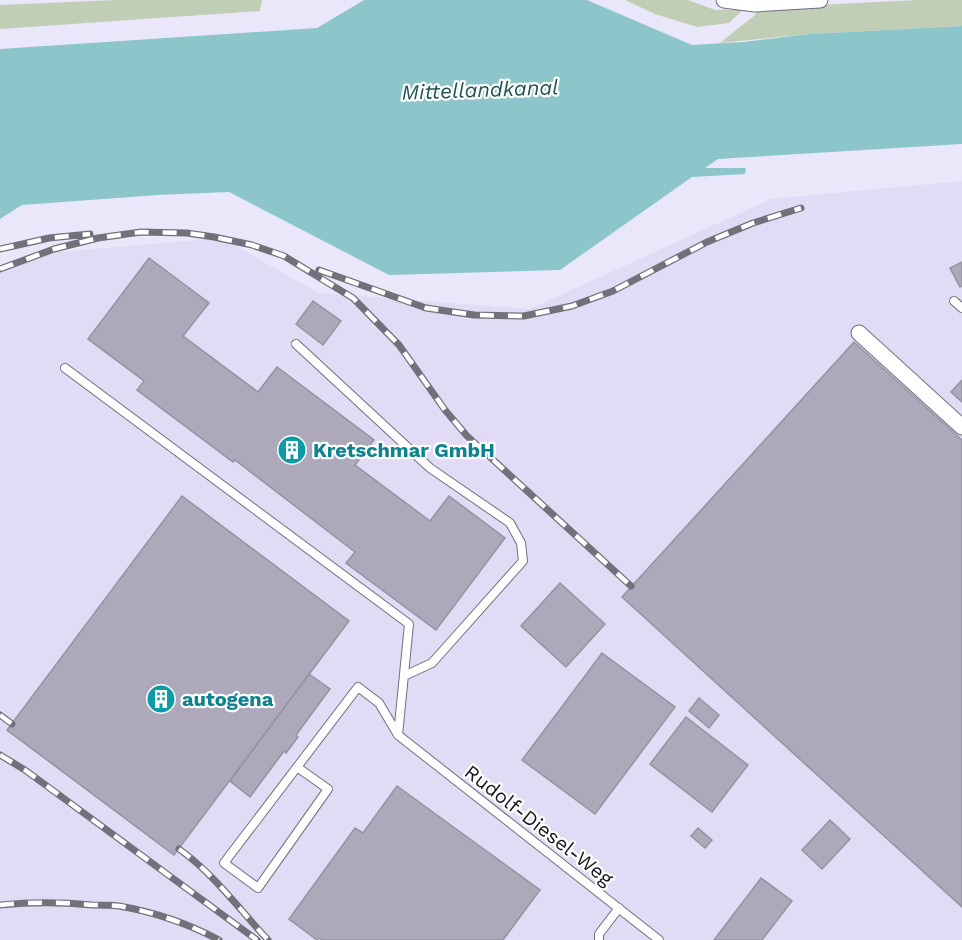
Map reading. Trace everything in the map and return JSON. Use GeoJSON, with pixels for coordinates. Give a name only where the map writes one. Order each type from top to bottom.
{"type":"FeatureCollection","features":[{"type":"Feature","properties":{"kind":"street"},"geometry":{"type":"LineString","coordinates":[[723,0],[755,4],[820,0]]}},
{"type":"Feature","properties":{"kind":"street"},"geometry":{"type":"LineString","coordinates":[[860,333],[962,427]]}},
{"type":"Feature","properties":{"kind":"lane"},"geometry":{"type":"LineString","coordinates":[[954,302],[962,308]]}},
{"type":"Feature","properties":{"kind":"lane"},"geometry":{"type":"LineString","coordinates":[[296,344],[430,468],[510,523],[521,543],[523,561],[432,663],[404,676]]}},
{"type":"Feature","properties":{"kind":"lane"},"geometry":{"type":"LineString","coordinates":[[65,368],[409,624],[398,735]]}},
{"type":"Feature","properties":{"kind":"lane"},"geometry":{"type":"LineString","coordinates":[[297,767],[328,789],[258,888],[224,863],[297,767],[358,687],[379,703],[398,735]]}},
{"type":"Feature","properties":{"kind":"lane","name":"Rudolf-Diesel-Weg"},"geometry":{"type":"LineString","coordinates":[[398,735],[659,940]]}},
{"type":"Feature","properties":{"kind":"lane"},"geometry":{"type":"LineString","coordinates":[[599,940],[600,934],[619,908]]}},
{"type":"Feature","properties":{"kind":"shaded area"},"geometry":{"type":"Polygon","coordinates":[[[117,0],[262,0],[260,11],[0,29],[0,5],[117,0]]]}},
{"type":"Feature","properties":{"kind":"shaded area"},"geometry":{"type":"Polygon","coordinates":[[[625,0],[688,0],[715,10],[744,9],[729,23],[697,27],[655,14],[625,0]]]}},
{"type":"Feature","properties":{"kind":"shaded area"},"geometry":{"type":"Polygon","coordinates":[[[962,0],[962,26],[809,34],[720,43],[755,15],[758,8],[962,0]]]}},
{"type":"Feature","properties":{"kind":"shaded area"},"geometry":{"type":"Polygon","coordinates":[[[962,181],[962,940],[0,940],[0,271],[24,255],[222,238],[318,293],[530,309],[771,199],[962,181]]]}},
{"type":"Feature","properties":{"kind":"water","name":"Mittellandkanal"},"geometry":{"type":"Polygon","coordinates":[[[364,0],[587,0],[692,45],[809,34],[962,26],[962,144],[718,159],[705,168],[746,168],[745,174],[692,177],[560,270],[389,275],[229,192],[22,205],[0,219],[0,49],[317,28],[364,0]]]}},
{"type":"Feature","properties":{"kind":"building","name":"Kretschmar GmbH"},"geometry":{"type":"Polygon","coordinates":[[[149,258],[209,303],[183,336],[258,392],[277,367],[374,440],[355,465],[430,521],[449,496],[505,538],[436,630],[346,563],[355,552],[235,460],[233,462],[137,390],[144,381],[88,339],[149,258]]]}},
{"type":"Feature","properties":{"kind":"building"},"geometry":{"type":"Polygon","coordinates":[[[962,262],[962,286],[960,287],[950,268],[962,262]]]}},
{"type":"Feature","properties":{"kind":"building"},"geometry":{"type":"Polygon","coordinates":[[[313,301],[341,321],[323,345],[296,324],[313,301]]]}},
{"type":"Feature","properties":{"kind":"building"},"geometry":{"type":"Polygon","coordinates":[[[854,342],[962,440],[962,907],[622,597],[854,342]]]}},
{"type":"Feature","properties":{"kind":"building"},"geometry":{"type":"Polygon","coordinates":[[[962,380],[962,402],[951,392],[962,380]]]}},
{"type":"Feature","properties":{"kind":"building","name":"autogena"},"geometry":{"type":"Polygon","coordinates":[[[182,496],[349,621],[174,855],[7,730],[182,496]]]}},
{"type":"Feature","properties":{"kind":"building"},"geometry":{"type":"Polygon","coordinates":[[[560,583],[605,624],[566,667],[521,626],[560,583]]]}},
{"type":"Feature","properties":{"kind":"building"},"geometry":{"type":"Polygon","coordinates":[[[602,653],[675,707],[595,814],[522,760],[602,653]]]}},
{"type":"Feature","properties":{"kind":"building"},"geometry":{"type":"Polygon","coordinates":[[[309,674],[330,689],[296,735],[298,737],[286,753],[284,751],[250,797],[230,781],[309,674]]]}},
{"type":"Feature","properties":{"kind":"building"},"geometry":{"type":"Polygon","coordinates":[[[699,698],[719,715],[709,728],[689,711],[699,698]]]}},
{"type":"Feature","properties":{"kind":"building"},"geometry":{"type":"Polygon","coordinates":[[[686,717],[748,765],[712,812],[650,764],[686,717]]]}},
{"type":"Feature","properties":{"kind":"building"},"geometry":{"type":"Polygon","coordinates":[[[397,786],[540,890],[503,940],[322,940],[319,938],[317,940],[289,919],[355,828],[363,833],[397,786]]]}},
{"type":"Feature","properties":{"kind":"building"},"geometry":{"type":"Polygon","coordinates":[[[830,820],[850,839],[822,869],[802,850],[830,820]]]}},
{"type":"Feature","properties":{"kind":"building"},"geometry":{"type":"Polygon","coordinates":[[[698,828],[712,840],[705,848],[691,836],[698,828]]]}},
{"type":"Feature","properties":{"kind":"building"},"geometry":{"type":"Polygon","coordinates":[[[761,878],[792,901],[762,940],[714,940],[761,878]]]}},
{"type":"Feature","properties":{"kind":"railway"},"geometry":{"type":"LineString","coordinates":[[319,270],[426,308],[474,315],[524,316],[572,306],[613,291],[707,242],[753,223],[801,208]]}},
{"type":"Feature","properties":{"kind":"railway"},"geometry":{"type":"LineString","coordinates":[[0,269],[54,249],[98,238],[141,232],[187,233],[214,237],[252,245],[284,256],[353,298],[399,345],[445,410],[467,436],[631,586]]}},
{"type":"Feature","properties":{"kind":"railway"},"geometry":{"type":"LineString","coordinates":[[0,249],[49,238],[90,234]]}},
{"type":"Feature","properties":{"kind":"railway"},"geometry":{"type":"LineString","coordinates":[[0,715],[12,724]]}},
{"type":"Feature","properties":{"kind":"railway"},"geometry":{"type":"LineString","coordinates":[[0,755],[25,770],[257,940]]}},
{"type":"Feature","properties":{"kind":"railway"},"geometry":{"type":"LineString","coordinates":[[179,849],[215,881],[268,940]]}},
{"type":"Feature","properties":{"kind":"railway"},"geometry":{"type":"LineString","coordinates":[[0,905],[69,903],[119,906],[171,919],[219,940]]}},
{"type":"Feature","properties":{"kind":"place","name":"Kretschmar GmbH"},"geometry":{"type":"Point","coordinates":[292,450]}},
{"type":"Feature","properties":{"kind":"place","name":"autogena"},"geometry":{"type":"Point","coordinates":[161,699]}}]}
